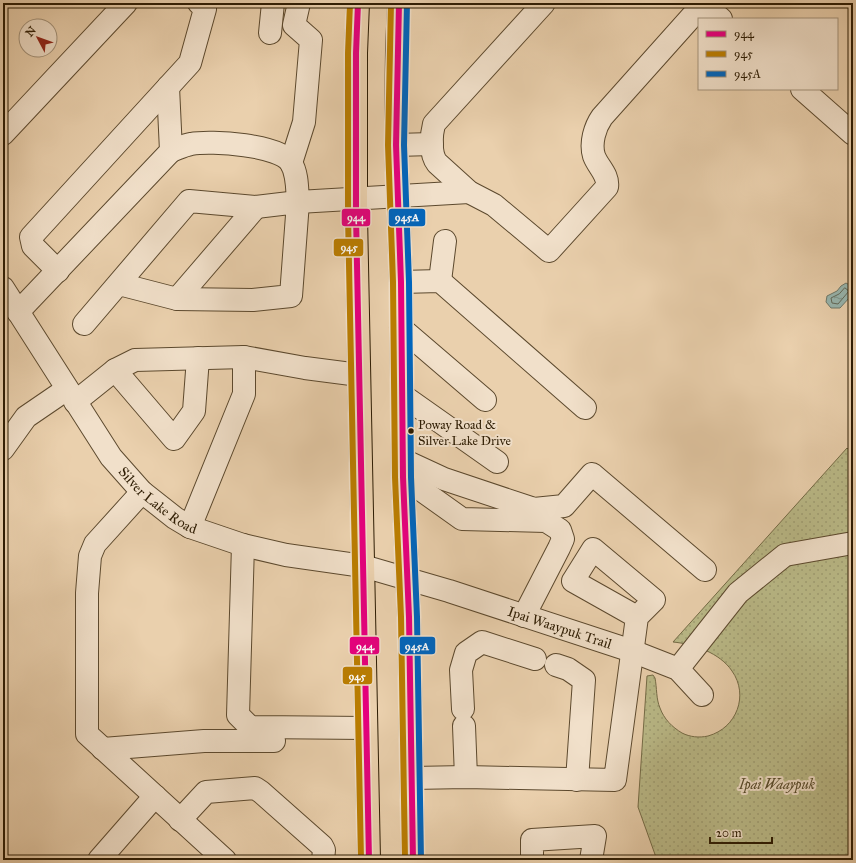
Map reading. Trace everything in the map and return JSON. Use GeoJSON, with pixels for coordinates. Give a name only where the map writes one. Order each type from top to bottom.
{"type":"FeatureCollection","features":[{"type":"Feature","properties":{"kind":"main road"},"geometry":{"type":"LineString","coordinates":[[358,3],[356,53],[356,198],[369,860]]}},
{"type":"Feature","properties":{"kind":"main road"},"geometry":{"type":"LineString","coordinates":[[399,3],[396,145],[401,282],[403,469],[413,860]]}},
{"type":"Feature","properties":{"kind":"street"},"geometry":{"type":"LineString","coordinates":[[3,134],[126,3]]}},
{"type":"Feature","properties":{"kind":"street"},"geometry":{"type":"LineString","coordinates":[[270,34],[273,3]]}},
{"type":"Feature","properties":{"kind":"street"},"geometry":{"type":"LineString","coordinates":[[119,284],[177,299],[253,300],[292,296],[298,202],[297,187],[291,162],[304,122],[311,40],[294,25],[299,3]]}},
{"type":"Feature","properties":{"kind":"street"},"geometry":{"type":"LineString","coordinates":[[544,3],[437,120],[433,129],[432,144],[433,158],[469,192],[494,205],[547,251],[554,248],[607,187],[608,181],[594,156],[593,148],[597,124],[602,117],[703,3],[720,18]]}},
{"type":"Feature","properties":{"kind":"street"},"geometry":{"type":"LineString","coordinates":[[58,271],[33,246],[31,237],[190,63],[204,5]]}},
{"type":"Feature","properties":{"kind":"street"},"geometry":{"type":"LineString","coordinates":[[168,87],[171,151]]}},
{"type":"Feature","properties":{"kind":"street"},"geometry":{"type":"LineString","coordinates":[[803,90],[853,134]]}},
{"type":"Feature","properties":{"kind":"street"},"geometry":{"type":"LineString","coordinates":[[18,312],[171,151],[191,144],[224,143],[279,152],[291,162]]}},
{"type":"Feature","properties":{"kind":"street"},"geometry":{"type":"LineString","coordinates":[[396,145],[432,144]]}},
{"type":"Feature","properties":{"kind":"street"},"geometry":{"type":"LineString","coordinates":[[84,324],[189,202],[256,207],[298,202],[469,192]]}},
{"type":"Feature","properties":{"kind":"street"},"geometry":{"type":"LineString","coordinates":[[177,299],[256,207]]}},
{"type":"Feature","properties":{"kind":"street"},"geometry":{"type":"LineString","coordinates":[[440,281],[445,241]]}},
{"type":"Feature","properties":{"kind":"street"},"geometry":{"type":"LineString","coordinates":[[401,282],[440,281],[585,408]]}},
{"type":"Feature","properties":{"kind":"street","name":"Silver Lake Road"},"geometry":{"type":"LineString","coordinates":[[3,288],[111,457],[142,492],[175,518],[190,527],[243,545],[286,555],[363,566],[407,580]]}},
{"type":"Feature","properties":{"kind":"street"},"geometry":{"type":"LineString","coordinates":[[401,328],[485,400]]}},
{"type":"Feature","properties":{"kind":"street"},"geometry":{"type":"LineString","coordinates":[[3,449],[26,418],[135,360],[244,357],[305,368],[359,375]]}},
{"type":"Feature","properties":{"kind":"street"},"geometry":{"type":"LineString","coordinates":[[190,527],[244,394],[244,357]]}},
{"type":"Feature","properties":{"kind":"street"},"geometry":{"type":"LineString","coordinates":[[115,370],[174,439],[194,411],[198,358]]}},
{"type":"Feature","properties":{"kind":"street"},"geometry":{"type":"LineString","coordinates":[[402,396],[497,462]]}},
{"type":"Feature","properties":{"kind":"street"},"geometry":{"type":"LineString","coordinates":[[403,469],[444,480],[534,509],[564,506],[592,474],[705,570]]}},
{"type":"Feature","properties":{"kind":"street"},"geometry":{"type":"LineString","coordinates":[[403,469],[462,519],[539,520],[552,524],[560,530],[563,539],[524,616]]}},
{"type":"Feature","properties":{"kind":"street"},"geometry":{"type":"LineString","coordinates":[[142,492],[95,544],[90,556],[87,581],[87,734],[225,860]]}},
{"type":"Feature","properties":{"kind":"street"},"geometry":{"type":"LineString","coordinates":[[678,668],[738,593],[785,556],[853,543]]}},
{"type":"Feature","properties":{"kind":"street"},"geometry":{"type":"LineString","coordinates":[[243,545],[238,715],[250,727],[366,734]]}},
{"type":"Feature","properties":{"kind":"street","name":"Ipai Waaypuk Trail"},"geometry":{"type":"LineString","coordinates":[[407,580],[449,591],[632,651],[678,668],[702,695]]}},
{"type":"Feature","properties":{"kind":"street"},"geometry":{"type":"LineString","coordinates":[[412,778],[466,777],[615,780],[637,617]]}},
{"type":"Feature","properties":{"kind":"street"},"geometry":{"type":"LineString","coordinates":[[466,777],[460,670],[466,653],[482,642],[535,659]]}},
{"type":"Feature","properties":{"kind":"street"},"geometry":{"type":"LineString","coordinates":[[556,665],[568,669],[584,680],[577,780]]}},
{"type":"Feature","properties":{"kind":"street"},"geometry":{"type":"LineString","coordinates":[[103,749],[204,741],[366,734]]}},
{"type":"Feature","properties":{"kind":"street"},"geometry":{"type":"LineString","coordinates":[[180,820],[206,792],[255,788],[262,792],[322,846],[324,850],[323,860]]}},
{"type":"Feature","properties":{"kind":"street"},"geometry":{"type":"LineString","coordinates":[[99,860],[155,796]]}},
{"type":"Feature","properties":{"kind":"street"},"geometry":{"type":"LineString","coordinates":[[532,860],[532,840],[595,836],[591,860]]}},
{"type":"Feature","properties":{"kind":"green space","name":"Ipai Waaypuk"},"geometry":{"type":"Polygon","coordinates":[[[847,448],[853,454],[853,860],[657,860],[638,807],[647,676],[653,675],[655,678],[658,701],[664,716],[682,733],[691,736],[705,737],[718,732],[726,726],[733,718],[740,700],[740,690],[732,671],[721,659],[706,650],[673,642],[847,448]]]}},
{"type":"Feature","properties":{"kind":"water"},"geometry":{"type":"Polygon","coordinates":[[[846,283],[851,286],[853,290],[850,297],[840,308],[831,308],[826,302],[827,296],[837,291],[846,283]]]}},
{"type":"Feature","properties":{"kind":"transit line","name":"945"},"geometry":{"type":"LineString","coordinates":[[350,3],[348,53],[348,215],[361,860]]}},
{"type":"Feature","properties":{"kind":"transit line","name":"944"},"geometry":{"type":"LineString","coordinates":[[358,3],[356,53],[356,215],[369,860]]}},
{"type":"Feature","properties":{"kind":"transit line","name":"945"},"geometry":{"type":"LineString","coordinates":[[391,3],[388,145],[393,282],[395,477],[401,617],[405,860]]}},
{"type":"Feature","properties":{"kind":"transit line","name":"944"},"geometry":{"type":"LineString","coordinates":[[399,3],[396,145],[401,282],[403,477],[409,617],[413,860]]}},
{"type":"Feature","properties":{"kind":"transit line","name":"945A"},"geometry":{"type":"LineString","coordinates":[[407,3],[404,145],[409,282],[411,477],[417,617],[421,860]]}},
{"type":"Feature","properties":{"kind":"place","name":"Poway Road & Silver Lake Drive"},"geometry":{"type":"Point","coordinates":[411,431]}}]}
